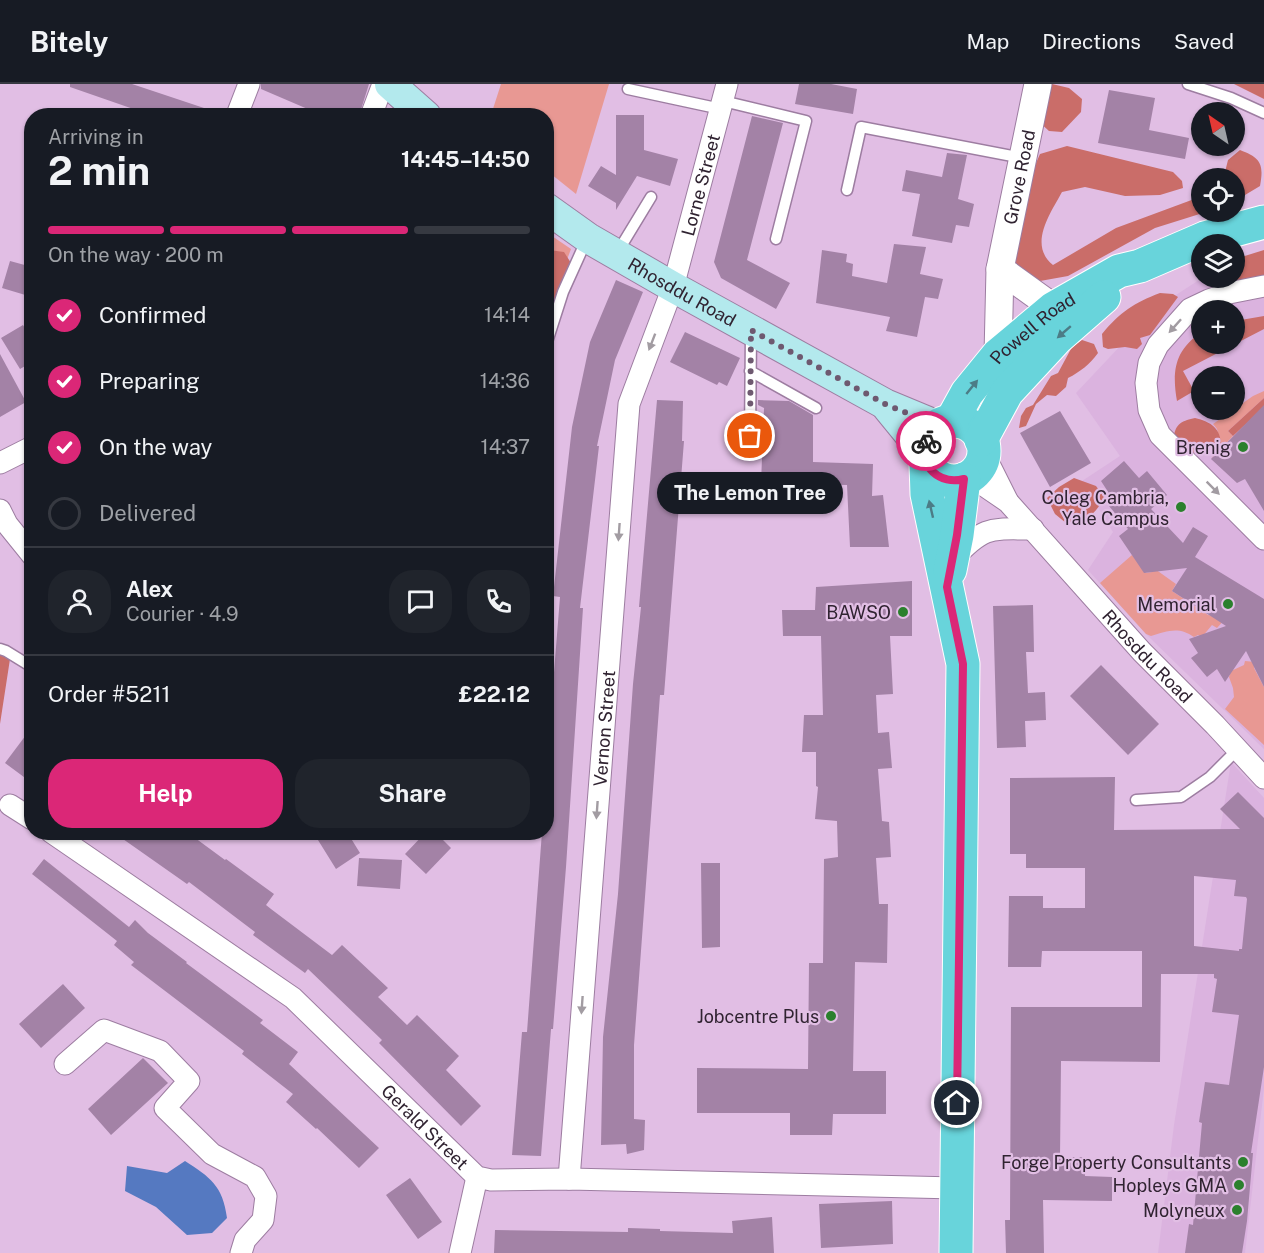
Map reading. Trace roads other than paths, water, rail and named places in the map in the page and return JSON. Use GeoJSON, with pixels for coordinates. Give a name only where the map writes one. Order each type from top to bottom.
{"type":"FeatureCollection","features":[{"type":"Feature","properties":{"kind":"main road"},"geometry":{"type":"LineString","coordinates":[[390,84],[417,108]]}},
{"type":"Feature","properties":{"kind":"main road","name":"Rhosddu Road"},"geometry":{"type":"LineString","coordinates":[[554,214],[588,238],[673,287],[885,404],[935,441],[938,476],[947,480],[975,462],[969,426],[961,422],[935,441]]}},
{"type":"Feature","properties":{"kind":"main road","name":"Powell Road"},"geometry":{"type":"LineString","coordinates":[[935,441],[967,393],[998,355],[1054,308],[1119,271],[1140,266],[1204,238],[1264,222]]}},
{"type":"Feature","properties":{"kind":"main road","name":"Powell Road"},"geometry":{"type":"LineString","coordinates":[[975,462],[1007,392],[1057,338],[1140,266]]}},
{"type":"Feature","properties":{"kind":"main road"},"geometry":{"type":"LineString","coordinates":[[935,441],[927,494],[949,573],[963,664],[956,1253]]}},
{"type":"Feature","properties":{"kind":"main road"},"geometry":{"type":"LineString","coordinates":[[949,573],[975,462]]}},
{"type":"Feature","properties":{"kind":"street"},"geometry":{"type":"LineString","coordinates":[[240,108],[249,84]]}},
{"type":"Feature","properties":{"kind":"street"},"geometry":{"type":"LineString","coordinates":[[374,108],[382,84]]}},
{"type":"Feature","properties":{"kind":"street","name":"Grove Road"},"geometry":{"type":"LineString","coordinates":[[998,355],[1000,269],[1038,84]]}},
{"type":"Feature","properties":{"kind":"street","name":"Lorne Street"},"geometry":{"type":"LineString","coordinates":[[673,287],[724,98]]}},
{"type":"Feature","properties":{"kind":"street"},"geometry":{"type":"LineString","coordinates":[[1000,269],[1054,308]]}},
{"type":"Feature","properties":{"kind":"street"},"geometry":{"type":"LineString","coordinates":[[1264,286],[1229,293],[1190,309],[1158,345],[1149,363],[1146,383],[1149,410],[1160,435],[1264,539]]}},
{"type":"Feature","properties":{"kind":"street","name":"Vernon Street"},"geometry":{"type":"LineString","coordinates":[[569,1179],[629,404],[673,287]]}},
{"type":"Feature","properties":{"kind":"street"},"geometry":{"type":"LineString","coordinates":[[0,463],[24,451]]}},
{"type":"Feature","properties":{"kind":"street","name":"Rhosddu Road"},"geometry":{"type":"LineString","coordinates":[[975,462],[1142,652],[1264,778]]}},
{"type":"Feature","properties":{"kind":"street"},"geometry":{"type":"LineString","coordinates":[[0,510],[7,524],[24,545]]}},
{"type":"Feature","properties":{"kind":"street"},"geometry":{"type":"LineString","coordinates":[[949,573],[971,539],[991,529],[1033,529]]}},
{"type":"Feature","properties":{"kind":"street"},"geometry":{"type":"LineString","coordinates":[[10,805],[24,814]]}},
{"type":"Feature","properties":{"kind":"street","name":"Gerald Street"},"geometry":{"type":"LineString","coordinates":[[63,840],[293,998],[477,1177],[491,1180],[569,1179],[956,1188]]}},
{"type":"Feature","properties":{"kind":"street"},"geometry":{"type":"LineString","coordinates":[[65,1064],[104,1030],[160,1051],[189,1082],[165,1108],[212,1154],[255,1177],[266,1196],[263,1220],[244,1240],[241,1253]]}},
{"type":"Feature","properties":{"kind":"street"},"geometry":{"type":"LineString","coordinates":[[460,1253],[477,1177]]}},
{"type":"Feature","properties":{"kind":"lane"},"geometry":{"type":"LineString","coordinates":[[1188,84],[1231,98],[1264,113]]}},
{"type":"Feature","properties":{"kind":"lane"},"geometry":{"type":"LineString","coordinates":[[628,89],[724,98],[806,121],[776,239]]}},
{"type":"Feature","properties":{"kind":"lane"},"geometry":{"type":"LineString","coordinates":[[847,190],[861,127],[1023,158]]}},
{"type":"Feature","properties":{"kind":"lane"},"geometry":{"type":"LineString","coordinates":[[616,254],[651,197]]}},
{"type":"Feature","properties":{"kind":"lane"},"geometry":{"type":"LineString","coordinates":[[554,320],[563,292],[588,238]]}},
{"type":"Feature","properties":{"kind":"lane"},"geometry":{"type":"LineString","coordinates":[[750,436],[751,330]]}},
{"type":"Feature","properties":{"kind":"lane"},"geometry":{"type":"LineString","coordinates":[[750,371],[816,408]]}},
{"type":"Feature","properties":{"kind":"lane"},"geometry":{"type":"LineString","coordinates":[[0,649],[24,662]]}},
{"type":"Feature","properties":{"kind":"lane"},"geometry":{"type":"LineString","coordinates":[[1136,800],[1180,797],[1210,777],[1238,749]]}},
{"type":"Feature","properties":{"kind":"water"},"geometry":{"type":"Polygon","coordinates":[[[185,1161],[202,1172],[214,1184],[222,1198],[227,1218],[212,1233],[187,1235],[156,1207],[125,1191],[127,1166],[167,1173],[185,1161]]]}},
{"type":"Feature","properties":{"kind":"place","name":"The Lemon Tree"},"geometry":{"type":"Point","coordinates":[750,436]}},
{"type":"Feature","properties":{"kind":"place","name":"Brenig"},"geometry":{"type":"Point","coordinates":[1243,447]}},
{"type":"Feature","properties":{"kind":"place","name":"Coleg Cambria, Yale Campus"},"geometry":{"type":"Point","coordinates":[1181,507]}},
{"type":"Feature","properties":{"kind":"place","name":"Memorial"},"geometry":{"type":"Point","coordinates":[1228,604]}},
{"type":"Feature","properties":{"kind":"place","name":"BAWSO"},"geometry":{"type":"Point","coordinates":[903,612]}},
{"type":"Feature","properties":{"kind":"place","name":"Jobcentre Plus"},"geometry":{"type":"Point","coordinates":[831,1016]}},
{"type":"Feature","properties":{"kind":"place","name":"Forge Property Consultants"},"geometry":{"type":"Point","coordinates":[1243,1162]}},
{"type":"Feature","properties":{"kind":"place","name":"Hopleys GMA"},"geometry":{"type":"Point","coordinates":[1239,1185]}},
{"type":"Feature","properties":{"kind":"place","name":"Molyneux"},"geometry":{"type":"Point","coordinates":[1237,1210]}}]}
